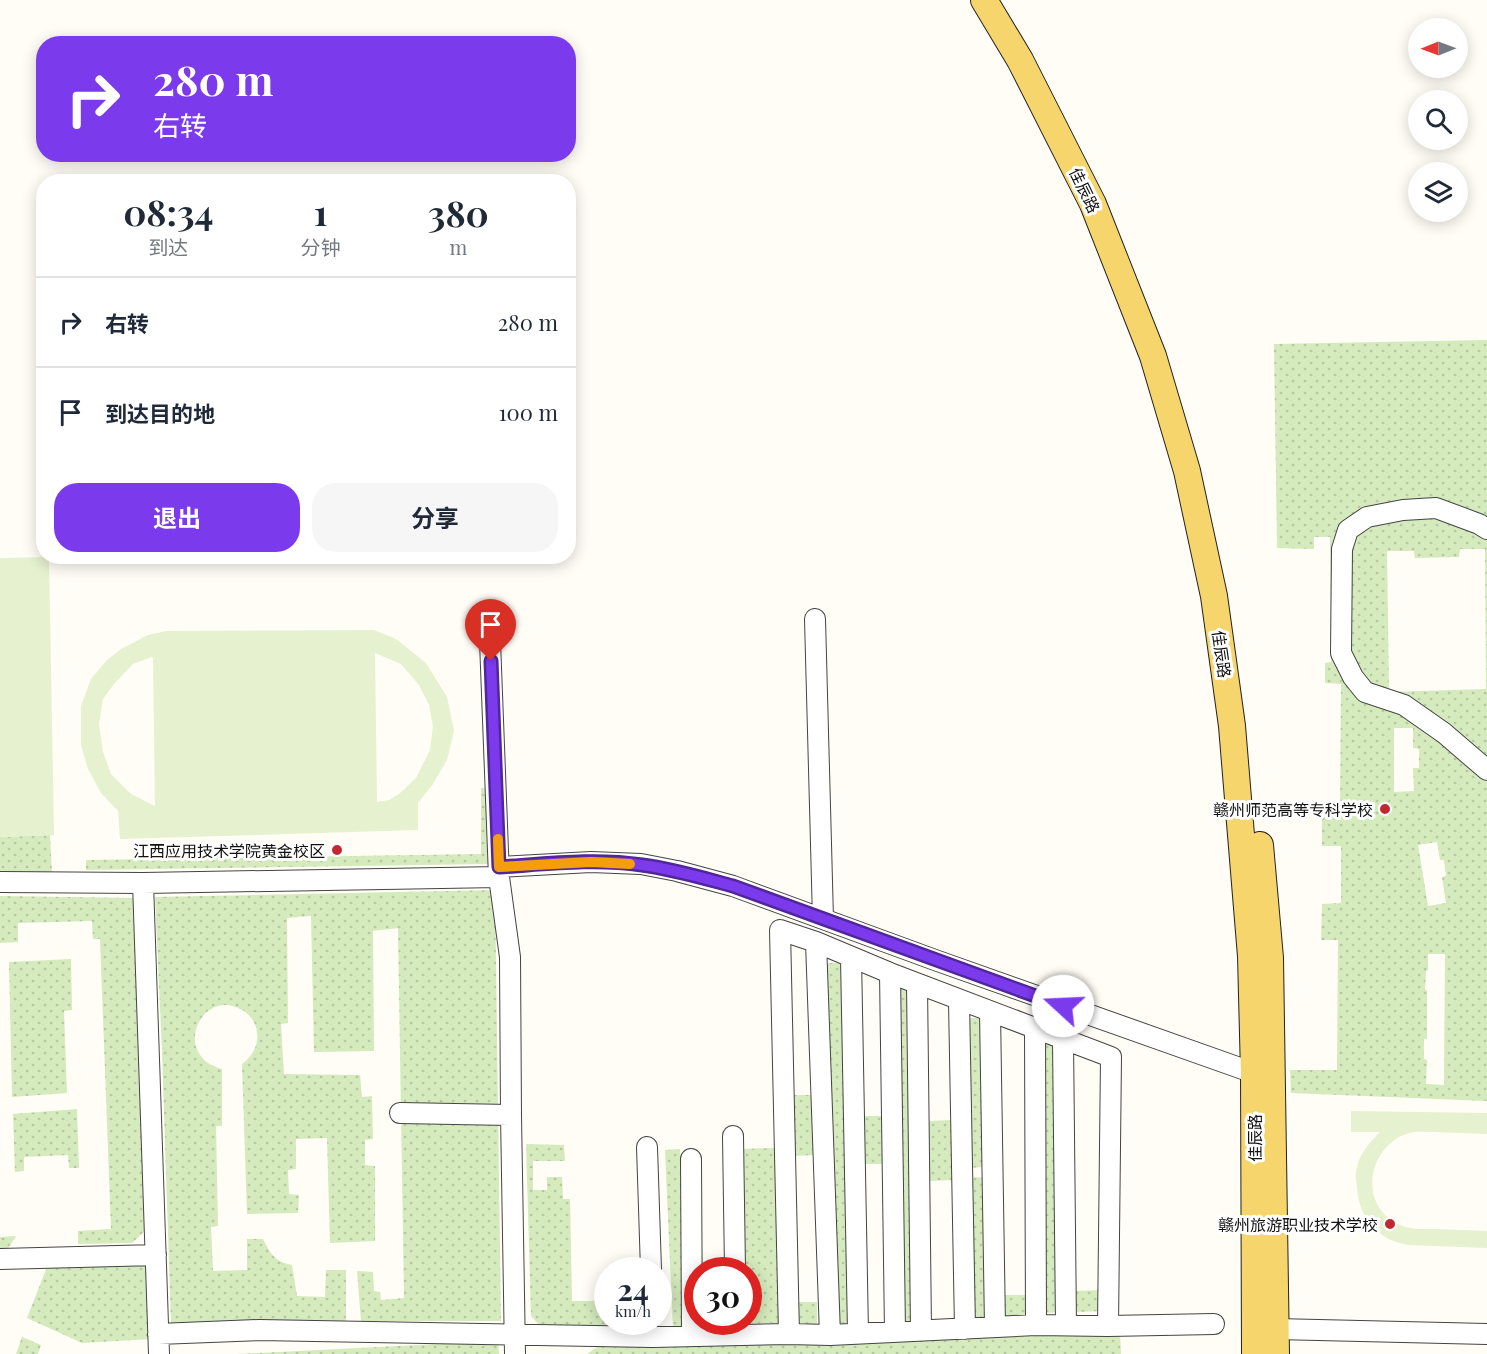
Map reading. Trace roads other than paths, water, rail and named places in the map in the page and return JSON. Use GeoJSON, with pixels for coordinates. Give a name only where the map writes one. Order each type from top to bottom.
{"type":"FeatureCollection","features":[{"type":"Feature","properties":{"kind":"main road","name":"佳辰路"},"geometry":{"type":"LineString","coordinates":[[984,0],[1020,60],[1093,204],[1154,356],[1187,471],[1214,596],[1232,726],[1251,956],[1254,1073],[1255,1354]]}},
{"type":"Feature","properties":{"kind":"main road","name":"佳辰路"},"geometry":{"type":"LineString","coordinates":[[1002,0],[1035,53],[1107,196],[1167,350],[1202,471],[1228,593],[1248,723],[1270,958],[1276,1342]]}},
{"type":"Feature","properties":{"kind":"street"},"geometry":{"type":"LineString","coordinates":[[1487,529],[1436,508],[1403,510],[1367,517],[1348,530],[1342,549],[1341,653],[1353,677],[1365,692],[1404,705],[1444,733],[1487,770]]}},
{"type":"Feature","properties":{"kind":"street"},"geometry":{"type":"LineString","coordinates":[[489,615],[499,872],[510,957],[515,1354]]}},
{"type":"Feature","properties":{"kind":"street"},"geometry":{"type":"LineString","coordinates":[[815,619],[823,919]]}},
{"type":"Feature","properties":{"kind":"street"},"geometry":{"type":"LineString","coordinates":[[0,882],[143,883],[499,872],[591,862],[641,864],[733,886],[1254,1073]]}},
{"type":"Feature","properties":{"kind":"street"},"geometry":{"type":"LineString","coordinates":[[143,883],[159,1354]]}},
{"type":"Feature","properties":{"kind":"street"},"geometry":{"type":"LineString","coordinates":[[789,1334],[780,930],[1111,1057],[1108,1326]]}},
{"type":"Feature","properties":{"kind":"street"},"geometry":{"type":"LineString","coordinates":[[816,942],[830,1335]]}},
{"type":"Feature","properties":{"kind":"street"},"geometry":{"type":"LineString","coordinates":[[851,957],[858,1333]]}},
{"type":"Feature","properties":{"kind":"street"},"geometry":{"type":"LineString","coordinates":[[890,974],[895,1331]]}},
{"type":"Feature","properties":{"kind":"street"},"geometry":{"type":"LineString","coordinates":[[917,984],[921,1330]]}},
{"type":"Feature","properties":{"kind":"street"},"geometry":{"type":"LineString","coordinates":[[959,1000],[965,1329]]}},
{"type":"Feature","properties":{"kind":"street"},"geometry":{"type":"LineString","coordinates":[[990,1012],[995,1327]]}},
{"type":"Feature","properties":{"kind":"street"},"geometry":{"type":"LineString","coordinates":[[1035,1028],[1036,1325]]}},
{"type":"Feature","properties":{"kind":"street"},"geometry":{"type":"LineString","coordinates":[[1063,1039],[1066,1325]]}},
{"type":"Feature","properties":{"kind":"street"},"geometry":{"type":"LineString","coordinates":[[400,1113],[511,1115]]}},
{"type":"Feature","properties":{"kind":"street"},"geometry":{"type":"LineString","coordinates":[[733,1136],[735,1257]]}},
{"type":"Feature","properties":{"kind":"street"},"geometry":{"type":"LineString","coordinates":[[648,1147],[651,1257]]}},
{"type":"Feature","properties":{"kind":"street"},"geometry":{"type":"LineString","coordinates":[[691,1159],[692,1257]]}},
{"type":"Feature","properties":{"kind":"street"},"geometry":{"type":"LineString","coordinates":[[0,1259],[156,1255]]}},
{"type":"Feature","properties":{"kind":"street"},"geometry":{"type":"LineString","coordinates":[[762,1331],[830,1335],[1036,1325],[1214,1324]]}},
{"type":"Feature","properties":{"kind":"street"},"geometry":{"type":"LineString","coordinates":[[159,1334],[258,1330],[484,1335],[594,1331]]}},
{"type":"Feature","properties":{"kind":"street"},"geometry":{"type":"LineString","coordinates":[[1276,1342],[1487,1334]]}},
{"type":"Feature","properties":{"kind":"place","name":"赣州师范高等专科学校"},"geometry":{"type":"Point","coordinates":[1385,809]}},
{"type":"Feature","properties":{"kind":"place","name":"江西应用技术学院黄金校区"},"geometry":{"type":"Point","coordinates":[337,850]}},
{"type":"Feature","properties":{"kind":"place","name":"赣州旅游职业技术学校"},"geometry":{"type":"Point","coordinates":[1390,1224]}}]}
